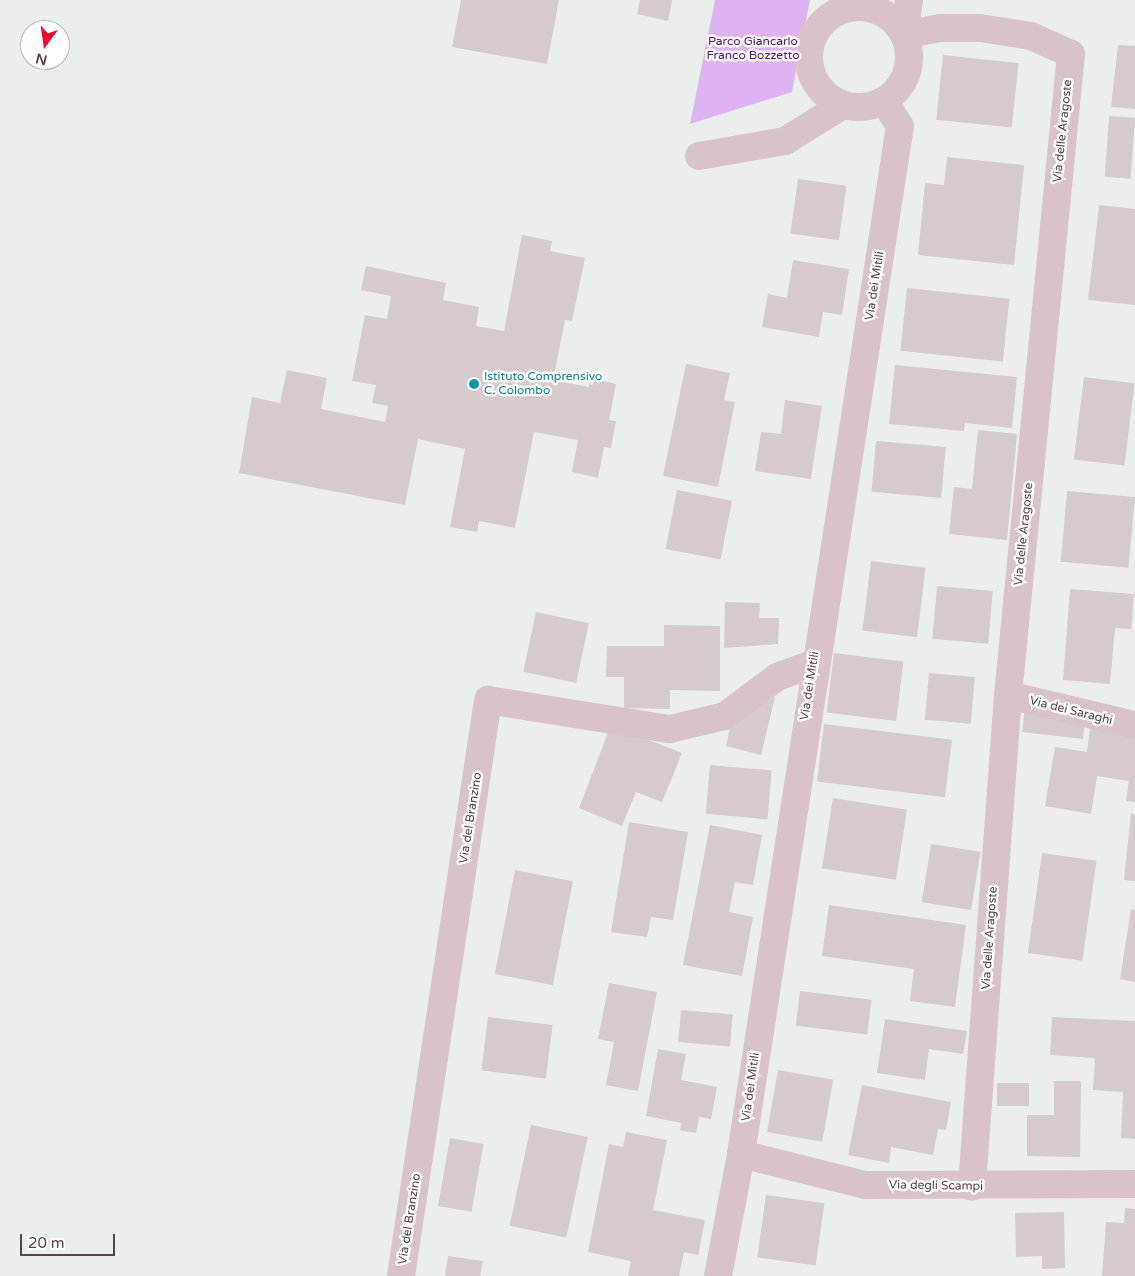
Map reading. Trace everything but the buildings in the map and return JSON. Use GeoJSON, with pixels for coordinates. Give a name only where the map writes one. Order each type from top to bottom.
{"type":"FeatureCollection","features":[{"type":"Feature","properties":{"kind":"street"},"geometry":{"type":"LineString","coordinates":[[904,35],[909,0]]}},
{"type":"Feature","properties":{"kind":"street"},"geometry":{"type":"LineString","coordinates":[[834,7],[873,9],[885,14],[904,35],[909,49],[905,79],[884,101],[871,106],[843,105],[820,89],[810,63],[814,36],[834,7]]}},
{"type":"Feature","properties":{"kind":"street","name":"Via delle Aragoste"},"geometry":{"type":"LineString","coordinates":[[904,35],[940,28],[980,28],[1031,36],[1071,54],[1008,695],[972,1187]]}},
{"type":"Feature","properties":{"kind":"street","name":"Via dei Mitili"},"geometry":{"type":"LineString","coordinates":[[718,1276],[741,1154],[813,664],[900,126],[884,101]]}},
{"type":"Feature","properties":{"kind":"street"},"geometry":{"type":"LineString","coordinates":[[699,156],[785,142],[843,105]]}},
{"type":"Feature","properties":{"kind":"street","name":"Via del Branzino"},"geometry":{"type":"LineString","coordinates":[[401,1276],[488,700],[670,729],[725,716],[777,677],[813,664]]}},
{"type":"Feature","properties":{"kind":"street","name":"Via dei Saraghi"},"geometry":{"type":"LineString","coordinates":[[1008,695],[1135,725]]}},
{"type":"Feature","properties":{"kind":"street","name":"Via degli Scampi"},"geometry":{"type":"LineString","coordinates":[[741,1154],[865,1185],[972,1187],[1135,1184]]}},
{"type":"Feature","properties":{"kind":"green space","name":"Parco Giancarlo Franco Bozzetto"},"geometry":{"type":"Polygon","coordinates":[[[715,0],[810,0],[792,92],[690,124],[715,0]]]}},
{"type":"Feature","properties":{"kind":"place","name":"Istituto Comprensivo C. Colombo"},"geometry":{"type":"Point","coordinates":[474,384]}}]}
